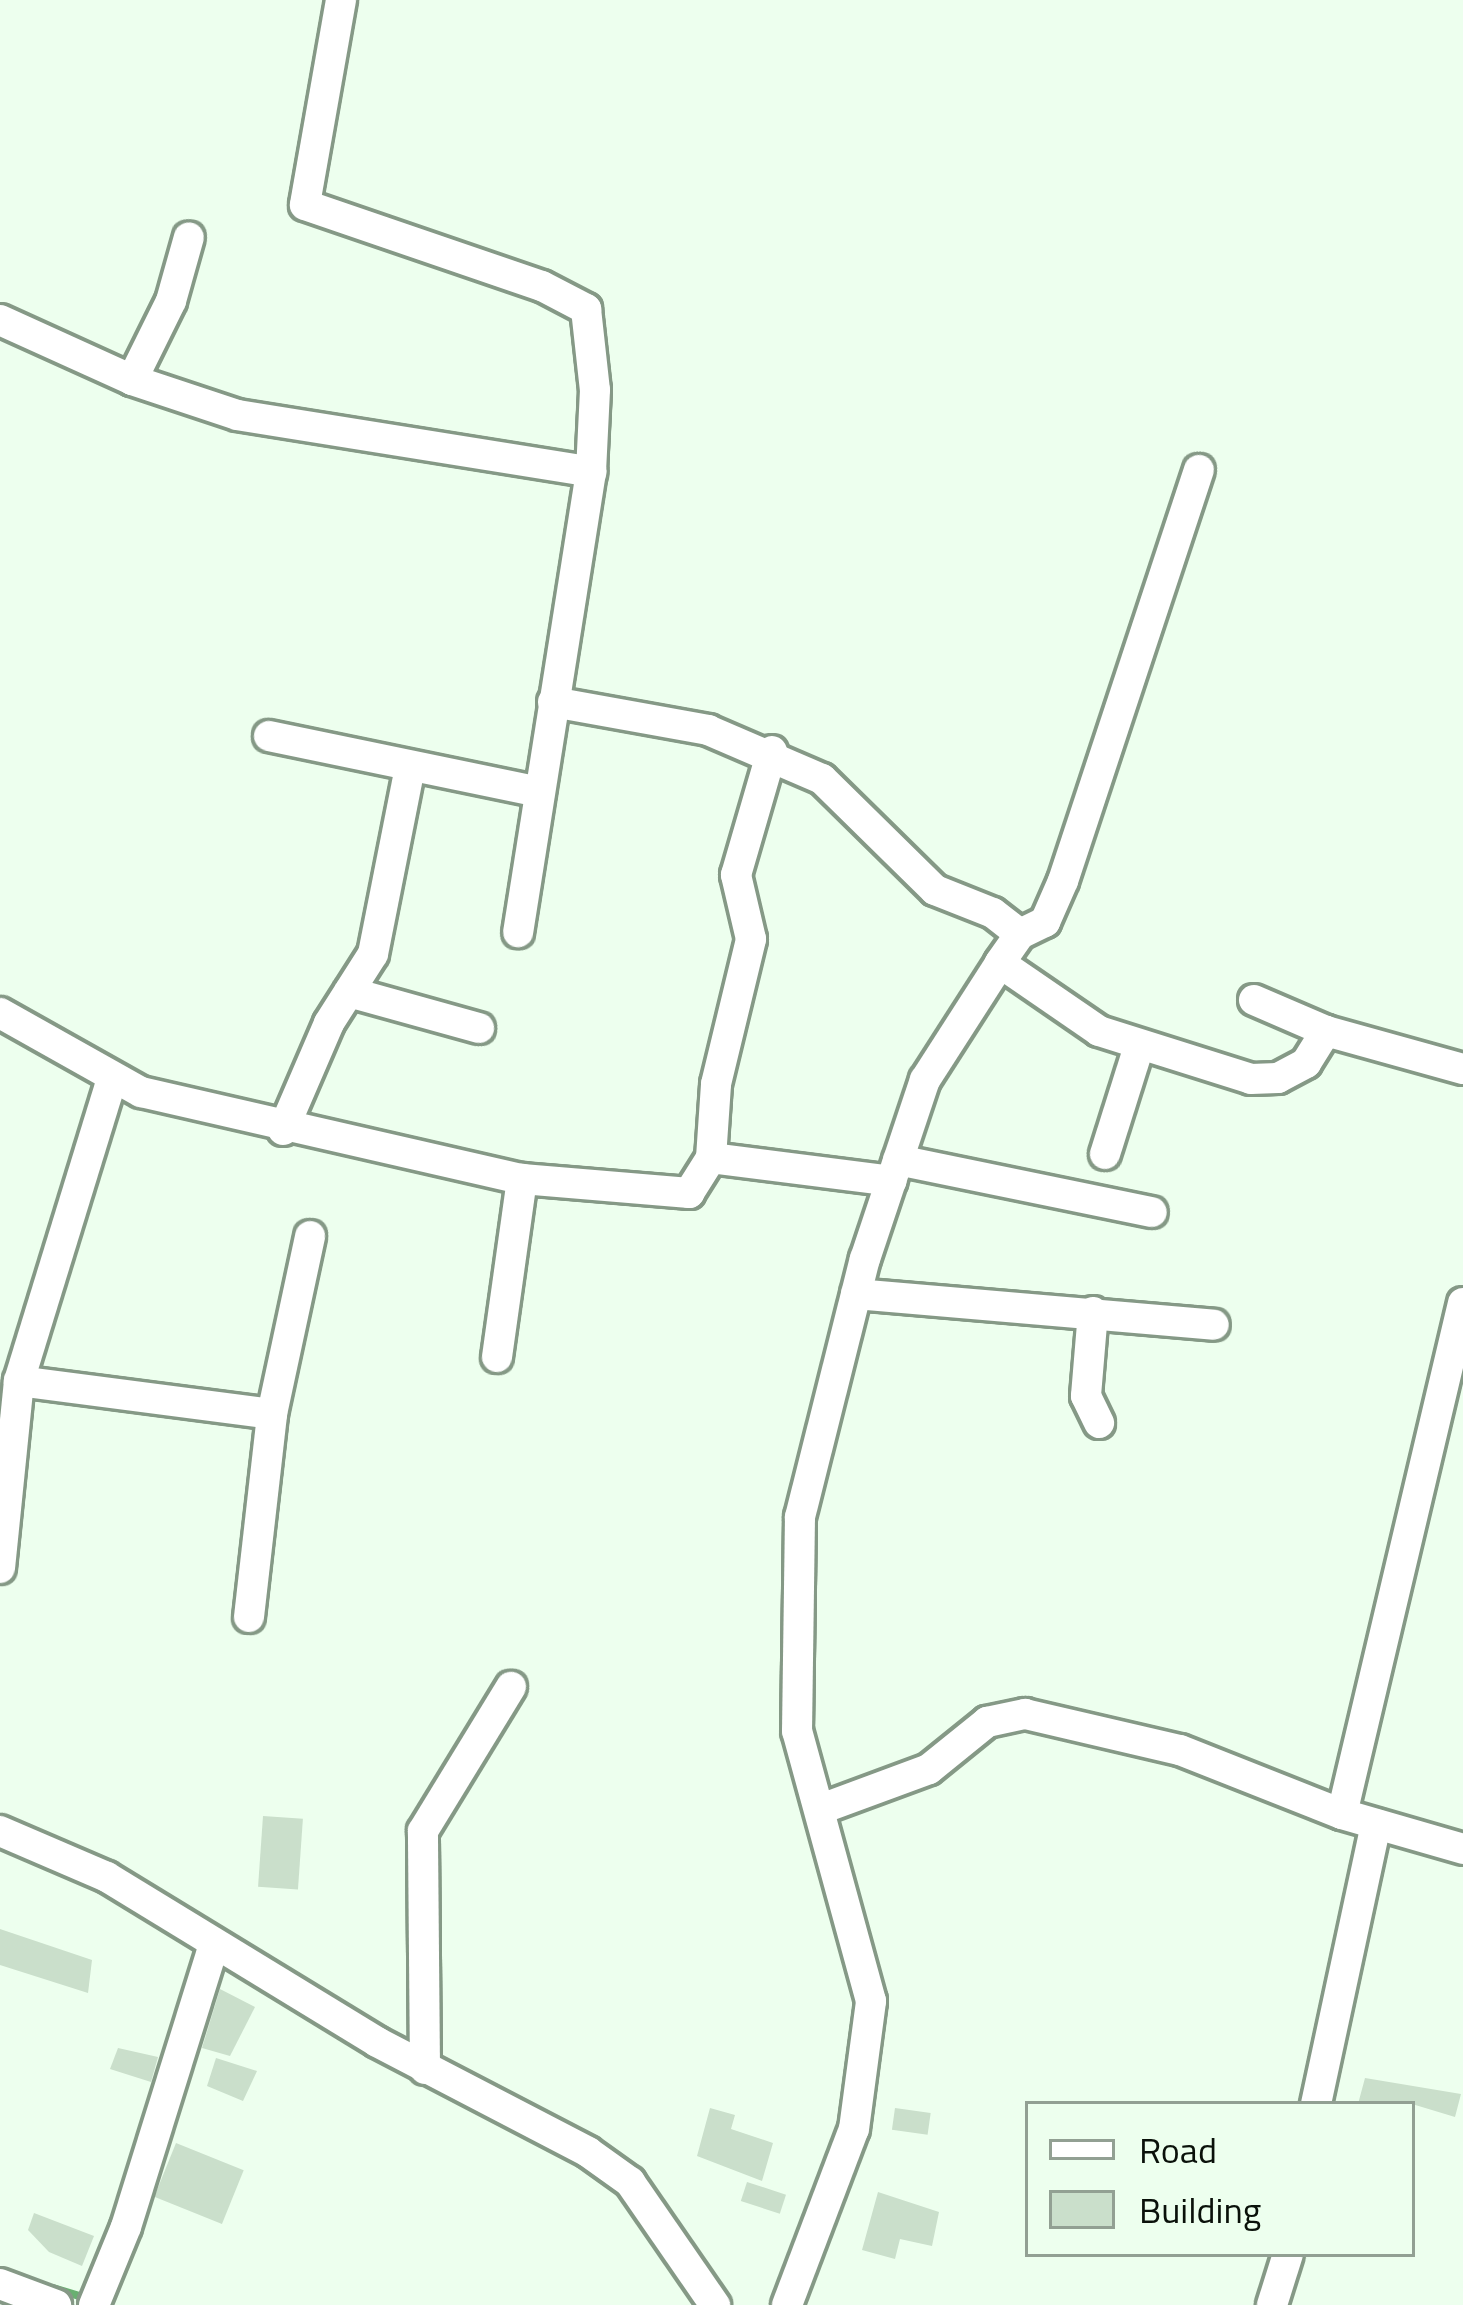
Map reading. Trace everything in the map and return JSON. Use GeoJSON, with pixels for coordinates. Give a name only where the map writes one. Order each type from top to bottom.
{"type":"FeatureCollection","features":[{"type":"Feature","properties":{"kind":"street"},"geometry":{"type":"LineString","coordinates":[[341,0],[305,205],[542,286],[586,309],[595,390],[591,472],[518,932]]}},
{"type":"Feature","properties":{"kind":"street"},"geometry":{"type":"LineString","coordinates":[[132,380],[167,313],[189,237]]}},
{"type":"Feature","properties":{"kind":"street"},"geometry":{"type":"LineString","coordinates":[[0,320],[132,380],[237,415],[591,472]]}},
{"type":"Feature","properties":{"kind":"street"},"geometry":{"type":"LineString","coordinates":[[787,2305],[854,2129],[871,2001],[796,1731],[795,1565],[808,1479],[856,1294],[925,1080],[1020,934],[1046,922],[1199,470]]}},
{"type":"Feature","properties":{"kind":"street"},"geometry":{"type":"LineString","coordinates":[[554,702],[637,713],[772,751],[822,779],[935,890],[993,913],[1020,934]]}},
{"type":"Feature","properties":{"kind":"street"},"geometry":{"type":"LineString","coordinates":[[269,736],[334,744],[410,767],[538,793]]}},
{"type":"Feature","properties":{"kind":"street"},"geometry":{"type":"LineString","coordinates":[[0,1013],[111,1082],[283,1130],[522,1179],[688,1193],[711,1158],[716,1084],[751,939],[736,875],[772,751]]}},
{"type":"Feature","properties":{"kind":"street"},"geometry":{"type":"LineString","coordinates":[[283,1130],[349,992],[373,954],[410,767]]}},
{"type":"Feature","properties":{"kind":"street"},"geometry":{"type":"LineString","coordinates":[[1000,963],[1099,1031],[1210,1071],[1278,1078],[1306,1064],[1326,1031]]}},
{"type":"Feature","properties":{"kind":"street"},"geometry":{"type":"LineString","coordinates":[[349,992],[479,1028]]}},
{"type":"Feature","properties":{"kind":"street"},"geometry":{"type":"LineString","coordinates":[[1254,1000],[1326,1031],[1463,1069]]}},
{"type":"Feature","properties":{"kind":"street"},"geometry":{"type":"LineString","coordinates":[[1105,1154],[1139,1046]]}},
{"type":"Feature","properties":{"kind":"street"},"geometry":{"type":"LineString","coordinates":[[0,1568],[20,1381],[111,1082]]}},
{"type":"Feature","properties":{"kind":"street"},"geometry":{"type":"LineString","coordinates":[[711,1158],[895,1170],[1152,1212]]}},
{"type":"Feature","properties":{"kind":"street"},"geometry":{"type":"LineString","coordinates":[[497,1357],[522,1179]]}},
{"type":"Feature","properties":{"kind":"street"},"geometry":{"type":"LineString","coordinates":[[249,1617],[272,1414],[310,1236]]}},
{"type":"Feature","properties":{"kind":"street"},"geometry":{"type":"LineString","coordinates":[[856,1294],[1214,1325]]}},
{"type":"Feature","properties":{"kind":"street"},"geometry":{"type":"LineString","coordinates":[[1342,1814],[1463,1303]]}},
{"type":"Feature","properties":{"kind":"street"},"geometry":{"type":"LineString","coordinates":[[1093,1312],[1086,1396],[1099,1424]]}},
{"type":"Feature","properties":{"kind":"street"},"geometry":{"type":"LineString","coordinates":[[20,1381],[272,1414]]}},
{"type":"Feature","properties":{"kind":"street"},"geometry":{"type":"LineString","coordinates":[[425,2069],[422,1831],[511,1688]]}},
{"type":"Feature","properties":{"kind":"street"},"geometry":{"type":"LineString","coordinates":[[821,1809],[929,1769],[987,1722],[1025,1714],[1180,1750],[1342,1814],[1463,1850]]}},
{"type":"Feature","properties":{"kind":"street"},"geometry":{"type":"LineString","coordinates":[[1317,2101],[1376,1824]]}},
{"type":"Feature","properties":{"kind":"street"},"geometry":{"type":"LineString","coordinates":[[0,1831],[107,1877],[425,2069],[588,2152],[630,2182],[715,2305]]}},
{"type":"Feature","properties":{"kind":"street"},"geometry":{"type":"LineString","coordinates":[[95,2300],[126,2227],[214,1944]]}},
{"type":"Feature","properties":{"kind":"street"},"geometry":{"type":"LineString","coordinates":[[1272,2305],[1287,2257]]}},
{"type":"Feature","properties":{"kind":"street"},"geometry":{"type":"LineString","coordinates":[[0,2284],[56,2305]]}},
{"type":"Feature","properties":{"kind":"building"},"geometry":{"type":"Polygon","coordinates":[[[263,1816],[303,1819],[298,1890],[258,1887],[263,1816]]]}},
{"type":"Feature","properties":{"kind":"building"},"geometry":{"type":"Polygon","coordinates":[[[0,1929],[92,1960],[88,1993],[0,1965],[0,1929]]]}},
{"type":"Feature","properties":{"kind":"building"},"geometry":{"type":"Polygon","coordinates":[[[220,1989],[255,2007],[230,2056],[202,2048],[220,1989]]]}},
{"type":"Feature","properties":{"kind":"building"},"geometry":{"type":"Polygon","coordinates":[[[118,2048],[158,2057],[151,2082],[110,2069],[118,2048]]]}},
{"type":"Feature","properties":{"kind":"building"},"geometry":{"type":"Polygon","coordinates":[[[216,2058],[257,2071],[243,2101],[207,2086],[216,2058]]]}},
{"type":"Feature","properties":{"kind":"building"},"geometry":{"type":"Polygon","coordinates":[[[1365,2078],[1461,2094],[1455,2117],[1415,2105],[1415,2101],[1359,2101],[1365,2078]]]}},
{"type":"Feature","properties":{"kind":"building"},"geometry":{"type":"Polygon","coordinates":[[[710,2108],[735,2115],[731,2129],[773,2143],[762,2181],[697,2156],[710,2108]]]}},
{"type":"Feature","properties":{"kind":"building"},"geometry":{"type":"Polygon","coordinates":[[[895,2108],[931,2113],[928,2135],[892,2130],[895,2108]]]}},
{"type":"Feature","properties":{"kind":"building"},"geometry":{"type":"Polygon","coordinates":[[[176,2143],[244,2170],[222,2224],[154,2197],[176,2143]]]}},
{"type":"Feature","properties":{"kind":"building"},"geometry":{"type":"Polygon","coordinates":[[[747,2182],[786,2195],[780,2214],[741,2201],[747,2182]]]}},
{"type":"Feature","properties":{"kind":"building"},"geometry":{"type":"Polygon","coordinates":[[[878,2192],[939,2212],[932,2246],[900,2239],[895,2259],[862,2250],[878,2192]]]}},
{"type":"Feature","properties":{"kind":"building"},"geometry":{"type":"Polygon","coordinates":[[[34,2213],[94,2236],[82,2266],[49,2252],[28,2230],[34,2213]]]}},
{"type":"Feature","properties":{"kind":"waterway"},"geometry":{"type":"LineString","coordinates":[[53,2288],[90,2299]]}}]}
